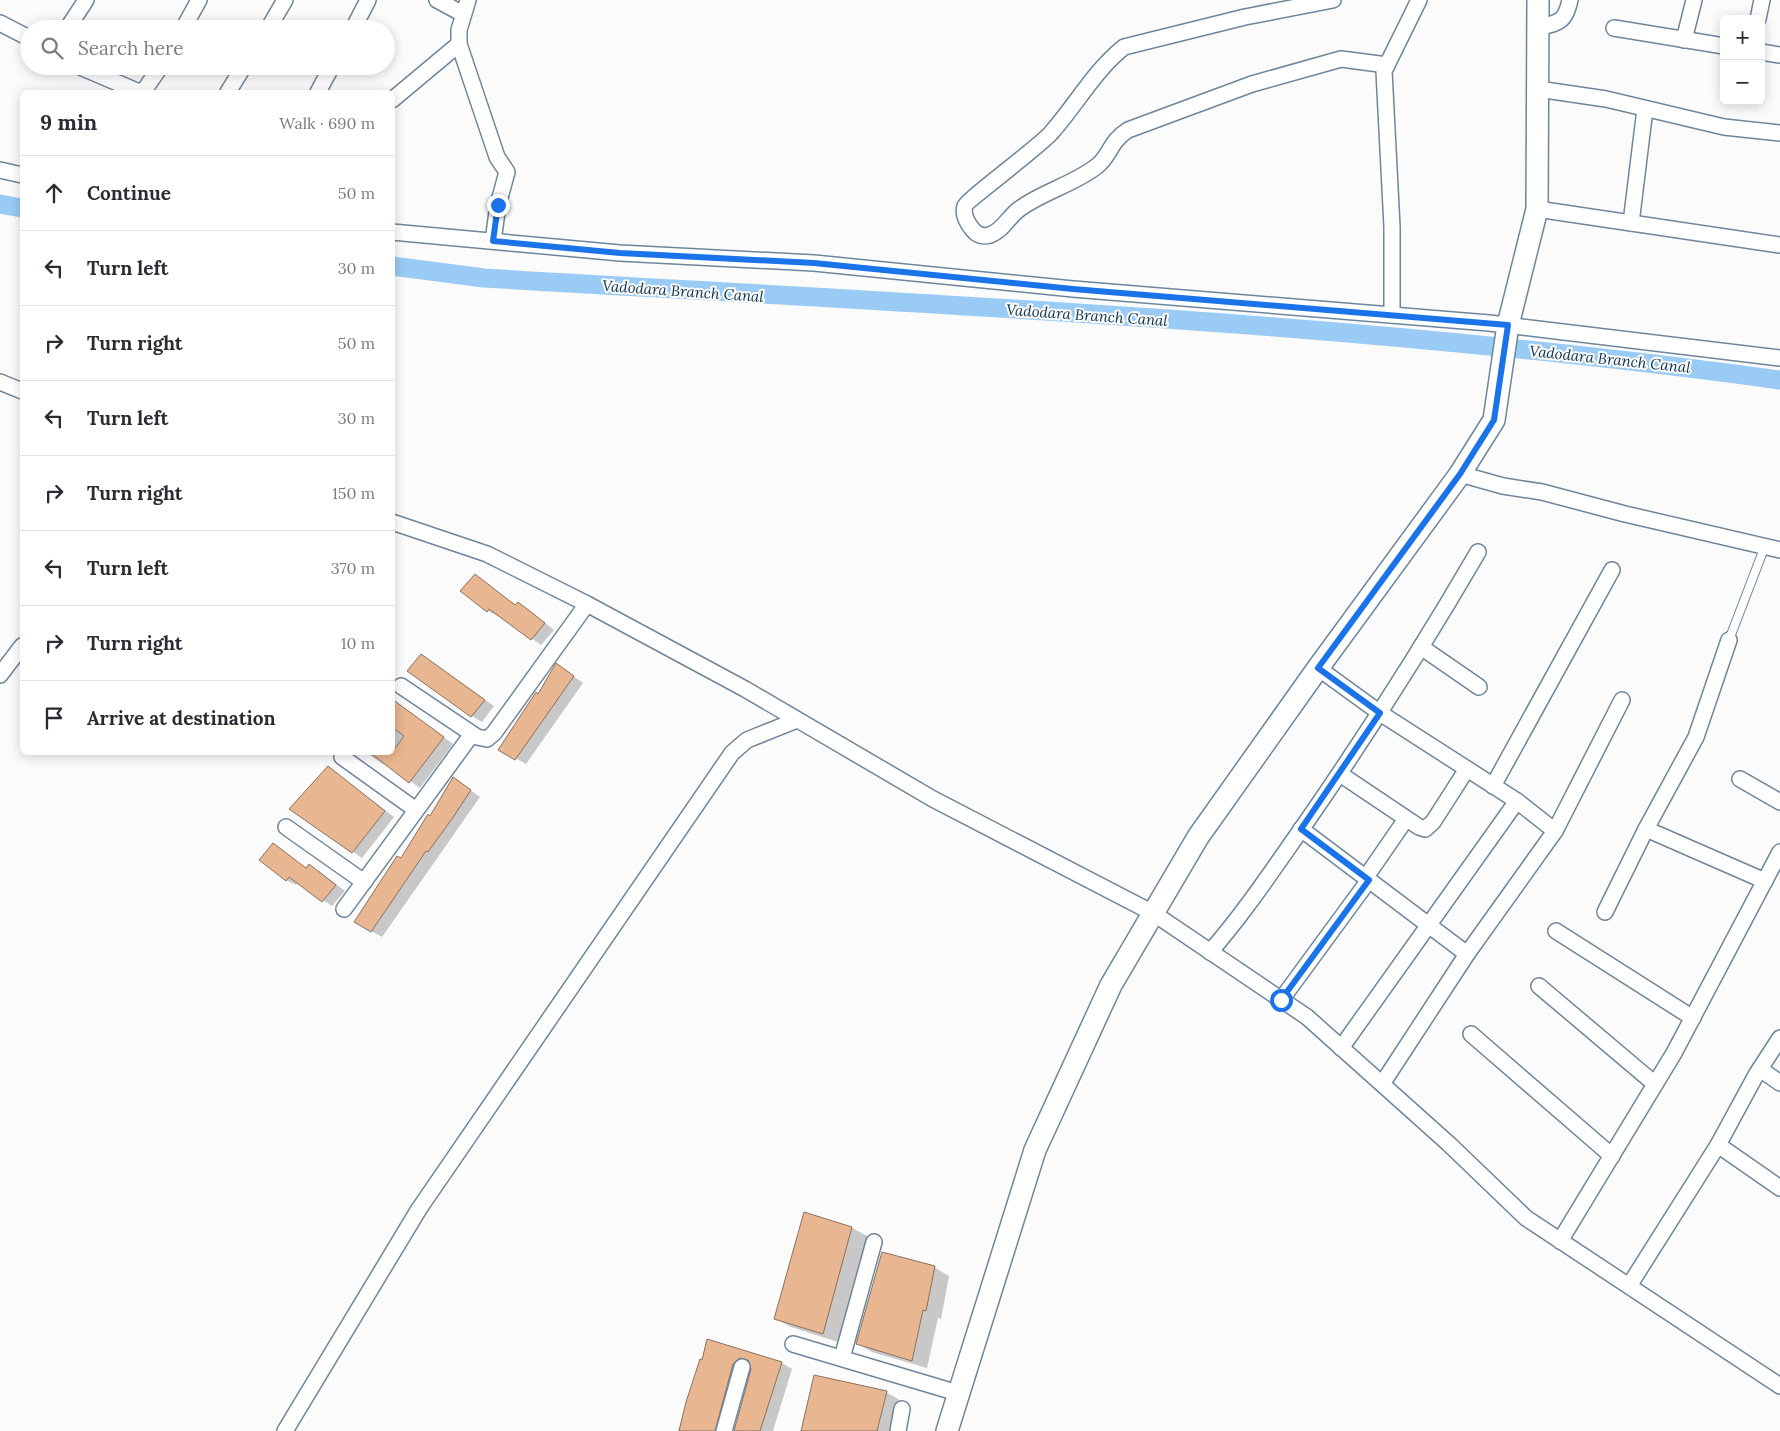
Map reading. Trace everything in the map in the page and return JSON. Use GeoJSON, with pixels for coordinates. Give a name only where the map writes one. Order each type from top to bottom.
{"type":"FeatureCollection","features":[{"type":"Feature","properties":{"kind":"street"},"geometry":{"type":"LineString","coordinates":[[72,20],[86,0]]}},
{"type":"Feature","properties":{"kind":"street"},"geometry":{"type":"LineString","coordinates":[[188,20],[199,0]]}},
{"type":"Feature","properties":{"kind":"street"},"geometry":{"type":"LineString","coordinates":[[273,20],[285,0]]}},
{"type":"Feature","properties":{"kind":"street"},"geometry":{"type":"LineString","coordinates":[[357,20],[368,0]]}},
{"type":"Feature","properties":{"kind":"street"},"geometry":{"type":"LineString","coordinates":[[436,0],[465,7],[459,44],[497,157],[507,174],[498,205],[493,241]]}},
{"type":"Feature","properties":{"kind":"street"},"geometry":{"type":"LineString","coordinates":[[1333,0],[1245,17],[1124,47],[1108,59],[1096,73],[1082,96],[1050,135],[991,185],[968,201],[964,214],[968,223],[977,234],[987,236],[1000,231],[1017,211],[1097,166],[1116,137],[1137,126],[1252,84],[1340,59],[1387,65]]}},
{"type":"Feature","properties":{"kind":"street"},"geometry":{"type":"LineString","coordinates":[[1392,315],[1392,227],[1384,71],[1419,0]]}},
{"type":"Feature","properties":{"kind":"street"},"geometry":{"type":"LineString","coordinates":[[947,1431],[1035,1150],[1112,985],[1198,837],[1318,668],[1460,474],[1494,420],[1507,330],[1537,210],[1538,0]]}},
{"type":"Feature","properties":{"kind":"street"},"geometry":{"type":"LineString","coordinates":[[1538,28],[1561,22],[1567,13],[1570,0]]}},
{"type":"Feature","properties":{"kind":"street"},"geometry":{"type":"LineString","coordinates":[[1684,40],[1694,0]]}},
{"type":"Feature","properties":{"kind":"street"},"geometry":{"type":"LineString","coordinates":[[1759,15],[1762,0]]}},
{"type":"Feature","properties":{"kind":"street"},"geometry":{"type":"LineString","coordinates":[[0,23],[20,33]]}},
{"type":"Feature","properties":{"kind":"street"},"geometry":{"type":"LineString","coordinates":[[1614,28],[1720,45]]}},
{"type":"Feature","properties":{"kind":"street"},"geometry":{"type":"LineString","coordinates":[[395,97],[459,44]]}},
{"type":"Feature","properties":{"kind":"street"},"geometry":{"type":"LineString","coordinates":[[1765,53],[1780,55]]}},
{"type":"Feature","properties":{"kind":"street"},"geometry":{"type":"LineString","coordinates":[[99,75],[134,90]]}},
{"type":"Feature","properties":{"kind":"street"},"geometry":{"type":"LineString","coordinates":[[145,90],[155,75]]}},
{"type":"Feature","properties":{"kind":"street"},"geometry":{"type":"LineString","coordinates":[[229,90],[238,75]]}},
{"type":"Feature","properties":{"kind":"street"},"geometry":{"type":"LineString","coordinates":[[319,90],[327,75]]}},
{"type":"Feature","properties":{"kind":"street"},"geometry":{"type":"LineString","coordinates":[[1538,88],[1606,99],[1724,127],[1780,133]]}},
{"type":"Feature","properties":{"kind":"street"},"geometry":{"type":"LineString","coordinates":[[1631,223],[1645,108]]}},
{"type":"Feature","properties":{"kind":"street"},"geometry":{"type":"LineString","coordinates":[[0,170],[20,175]]}},
{"type":"Feature","properties":{"kind":"street"},"geometry":{"type":"LineString","coordinates":[[1537,210],[1780,245]]}},
{"type":"Feature","properties":{"kind":"street"},"geometry":{"type":"LineString","coordinates":[[395,232],[620,253],[814,263],[1073,289],[1392,315],[1507,330],[1780,358]]}},
{"type":"Feature","properties":{"kind":"street"},"geometry":{"type":"LineString","coordinates":[[0,382],[20,390]]}},
{"type":"Feature","properties":{"kind":"street"},"geometry":{"type":"LineString","coordinates":[[1460,474],[1503,486],[1542,492],[1625,514],[1772,548]]}},
{"type":"Feature","properties":{"kind":"street"},"geometry":{"type":"LineString","coordinates":[[395,523],[487,554],[587,604],[797,720],[933,799],[1153,913],[1307,1017],[1526,1218],[1780,1386]]}},
{"type":"Feature","properties":{"kind":"street"},"geometry":{"type":"LineString","coordinates":[[1210,952],[1238,920],[1340,774],[1422,647],[1478,552]]}},
{"type":"Feature","properties":{"kind":"street"},"geometry":{"type":"LineString","coordinates":[[1493,786],[1612,570]]}},
{"type":"Feature","properties":{"kind":"street"},"geometry":{"type":"LineString","coordinates":[[401,686],[472,734],[487,739],[494,733],[587,604]]}},
{"type":"Feature","properties":{"kind":"street"},"geometry":{"type":"LineString","coordinates":[[1605,912],[1646,829],[1696,737],[1729,640]]}},
{"type":"Feature","properties":{"kind":"street"},"geometry":{"type":"LineString","coordinates":[[1422,647],[1479,687]]}},
{"type":"Feature","properties":{"kind":"street"},"geometry":{"type":"LineString","coordinates":[[0,675],[20,649]]}},
{"type":"Feature","properties":{"kind":"street"},"geometry":{"type":"LineString","coordinates":[[1318,668],[1380,713],[1517,801],[1555,832]]}},
{"type":"Feature","properties":{"kind":"street"},"geometry":{"type":"LineString","coordinates":[[1382,1084],[1468,954],[1555,832],[1622,700]]}},
{"type":"Feature","properties":{"kind":"street"},"geometry":{"type":"LineString","coordinates":[[286,1431],[419,1209],[732,753],[747,740],[797,720]]}},
{"type":"Feature","properties":{"kind":"street"},"geometry":{"type":"LineString","coordinates":[[344,909],[472,734]]}},
{"type":"Feature","properties":{"kind":"street"},"geometry":{"type":"LineString","coordinates":[[342,757],[416,810]]}},
{"type":"Feature","properties":{"kind":"street"},"geometry":{"type":"LineString","coordinates":[[1340,774],[1406,819],[1419,827],[1425,828],[1430,826],[1467,769]]}},
{"type":"Feature","properties":{"kind":"street"},"geometry":{"type":"LineString","coordinates":[[1740,780],[1780,802]]}},
{"type":"Feature","properties":{"kind":"street"},"geometry":{"type":"LineString","coordinates":[[1341,1048],[1427,924],[1517,801]]}},
{"type":"Feature","properties":{"kind":"street"},"geometry":{"type":"LineString","coordinates":[[1281,1000],[1406,819]]}},
{"type":"Feature","properties":{"kind":"street"},"geometry":{"type":"LineString","coordinates":[[286,827],[364,882]]}},
{"type":"Feature","properties":{"kind":"street"},"geometry":{"type":"LineString","coordinates":[[1301,829],[1468,954]]}},
{"type":"Feature","properties":{"kind":"street"},"geometry":{"type":"LineString","coordinates":[[1646,829],[1765,880]]}},
{"type":"Feature","properties":{"kind":"street"},"geometry":{"type":"LineString","coordinates":[[1560,1241],[1693,1018],[1780,852]]}},
{"type":"Feature","properties":{"kind":"street"},"geometry":{"type":"LineString","coordinates":[[1556,931],[1693,1018]]}},
{"type":"Feature","properties":{"kind":"street"},"geometry":{"type":"LineString","coordinates":[[1539,986],[1655,1084]]}},
{"type":"Feature","properties":{"kind":"street"},"geometry":{"type":"LineString","coordinates":[[1471,1034],[1612,1156]]}},
{"type":"Feature","properties":{"kind":"street"},"geometry":{"type":"LineString","coordinates":[[1629,1286],[1718,1145],[1760,1069],[1780,1038]]}},
{"type":"Feature","properties":{"kind":"street"},"geometry":{"type":"LineString","coordinates":[[1760,1069],[1780,1083]]}},
{"type":"Feature","properties":{"kind":"street"},"geometry":{"type":"LineString","coordinates":[[1718,1145],[1780,1188]]}},
{"type":"Feature","properties":{"kind":"street"},"geometry":{"type":"LineString","coordinates":[[842,1358],[874,1242]]}},
{"type":"Feature","properties":{"kind":"street"},"geometry":{"type":"LineString","coordinates":[[793,1344],[960,1394]]}},
{"type":"Feature","properties":{"kind":"street"},"geometry":{"type":"LineString","coordinates":[[724,1431],[742,1367]]}},
{"type":"Feature","properties":{"kind":"street"},"geometry":{"type":"LineString","coordinates":[[898,1431],[902,1409]]}},
{"type":"Feature","properties":{"kind":"lane"},"geometry":{"type":"LineString","coordinates":[[1729,640],[1772,548]]}},
{"type":"Feature","properties":{"kind":"building"},"geometry":{"type":"Polygon","coordinates":[[[475,574],[515,605],[518,602],[545,623],[531,640],[489,609],[487,612],[460,591],[475,574]]]}},
{"type":"Feature","properties":{"kind":"building"},"geometry":{"type":"Polygon","coordinates":[[[421,654],[485,700],[471,717],[407,671],[421,654]]]}},
{"type":"Feature","properties":{"kind":"building"},"geometry":{"type":"Polygon","coordinates":[[[556,663],[574,676],[515,760],[498,750],[536,692],[538,694],[556,663]]]}},
{"type":"Feature","properties":{"kind":"building"},"geometry":{"type":"Polygon","coordinates":[[[395,701],[444,737],[409,783],[373,755],[395,755],[395,748],[404,736],[395,729],[395,701]]]}},
{"type":"Feature","properties":{"kind":"building"},"geometry":{"type":"Polygon","coordinates":[[[328,766],[385,811],[352,853],[289,809],[328,766]]]}},
{"type":"Feature","properties":{"kind":"building"},"geometry":{"type":"Polygon","coordinates":[[[453,777],[471,790],[454,816],[428,852],[426,851],[371,932],[354,922],[397,856],[401,858],[428,814],[430,816],[453,777]]]}},
{"type":"Feature","properties":{"kind":"building"},"geometry":{"type":"Polygon","coordinates":[[[273,843],[306,868],[309,864],[336,885],[322,902],[289,877],[286,881],[259,860],[273,843]]]}},
{"type":"Feature","properties":{"kind":"building"},"geometry":{"type":"Polygon","coordinates":[[[804,1212],[852,1227],[823,1334],[774,1319],[804,1212]]]}},
{"type":"Feature","properties":{"kind":"building"},"geometry":{"type":"Polygon","coordinates":[[[882,1252],[935,1266],[926,1311],[923,1310],[912,1361],[856,1344],[882,1252]]]}},
{"type":"Feature","properties":{"kind":"building"},"geometry":{"type":"Polygon","coordinates":[[[707,1339],[782,1362],[760,1431],[734,1431],[751,1369],[748,1360],[740,1358],[733,1364],[715,1431],[679,1431],[686,1402],[700,1359],[702,1360],[707,1339]]]}},
{"type":"Feature","properties":{"kind":"building"},"geometry":{"type":"Polygon","coordinates":[[[814,1375],[887,1391],[877,1431],[801,1431],[814,1375]]]}},
{"type":"Feature","properties":{"kind":"waterway","name":"Vadodara Branch Canal"},"geometry":{"type":"LineString","coordinates":[[0,204],[20,208]]}},
{"type":"Feature","properties":{"kind":"waterway","name":"Vadodara Branch Canal"},"geometry":{"type":"LineString","coordinates":[[395,266],[484,278],[971,306],[1295,329],[1619,360],[1780,380]]}},
{"type":"Feature","properties":{"kind":"route"},"geometry":{"type":"LineString","coordinates":[[498,205],[493,241],[620,253],[814,263],[1073,289],[1508,325],[1494,420],[1460,474],[1318,668],[1380,713],[1301,829],[1369,880],[1281,1000]]}}]}
